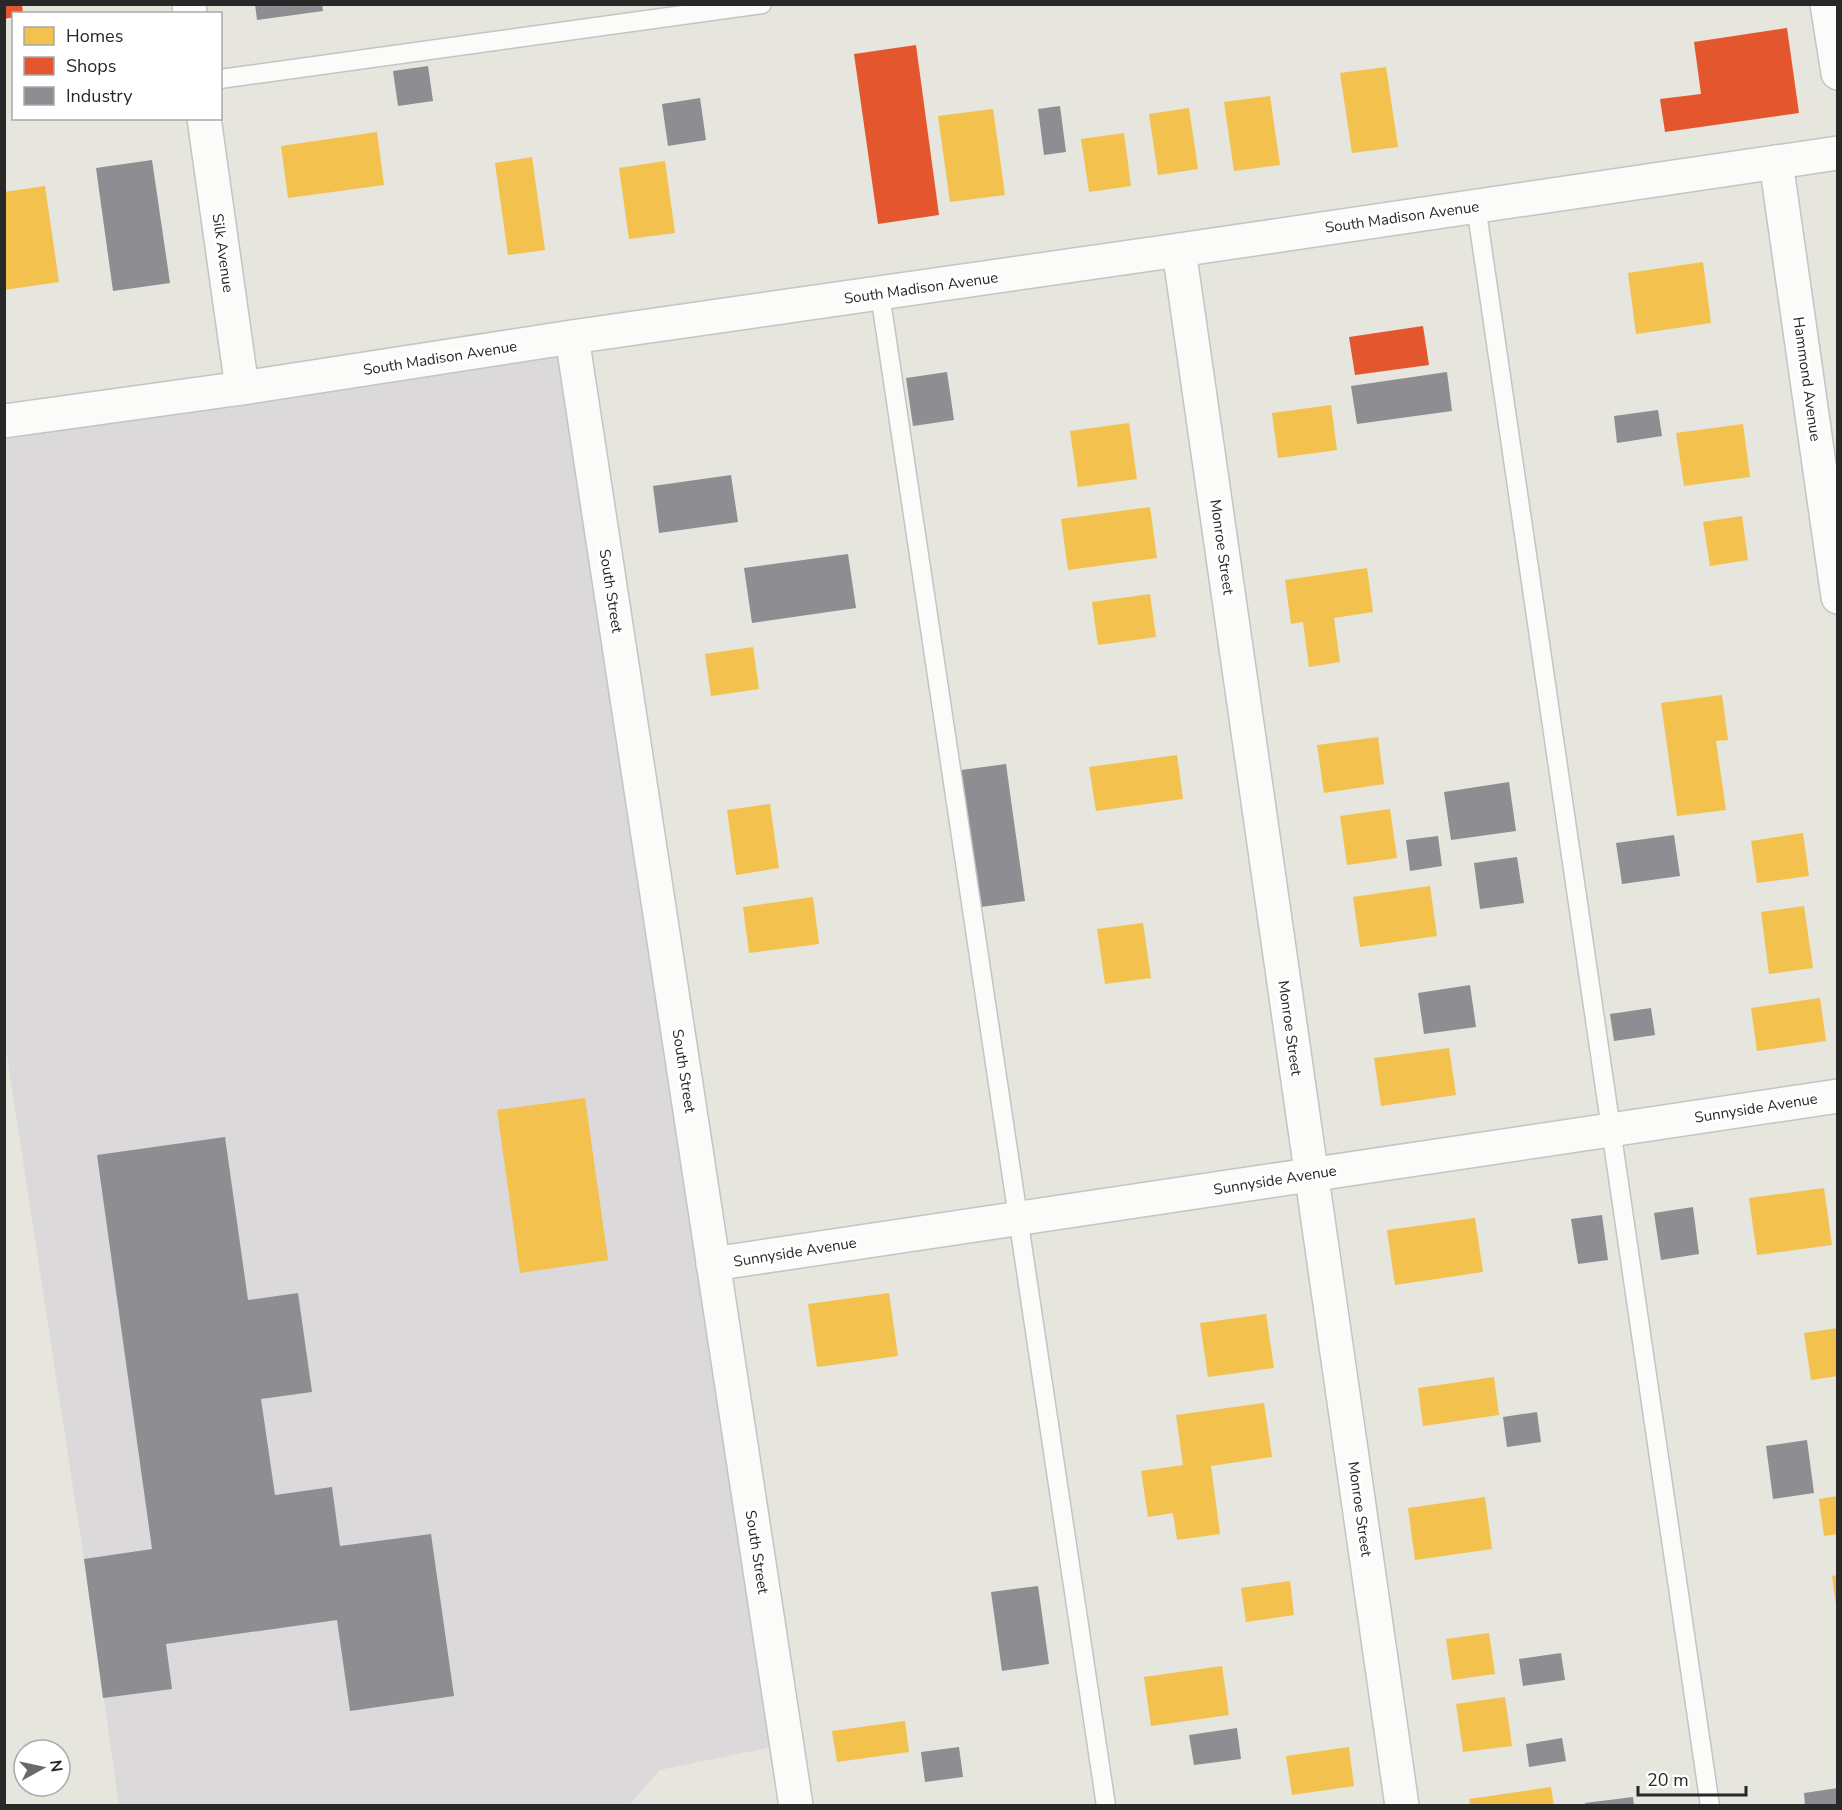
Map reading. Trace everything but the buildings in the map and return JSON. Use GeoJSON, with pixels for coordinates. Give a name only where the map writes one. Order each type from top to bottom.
{"type":"FeatureCollection","features":[{"type":"Feature","properties":{"kind":"street"},"geometry":{"type":"LineString","coordinates":[[1827,4],[1838,73]]}},
{"type":"Feature","properties":{"kind":"street","name":"Silk Avenue"},"geometry":{"type":"LineString","coordinates":[[204,120],[242,388]]}},
{"type":"Feature","properties":{"kind":"street","name":"South Madison Avenue"},"geometry":{"type":"LineString","coordinates":[[4,421],[1838,153]]}},
{"type":"Feature","properties":{"kind":"street","name":"Hammond Avenue"},"geometry":{"type":"LineString","coordinates":[[1776,162],[1838,597]]}},
{"type":"Feature","properties":{"kind":"street","name":"Monroe Street"},"geometry":{"type":"LineString","coordinates":[[1179,250],[1402,1806]]}},
{"type":"Feature","properties":{"kind":"street","name":"South Street"},"geometry":{"type":"LineString","coordinates":[[572,338],[796,1806]]}},
{"type":"Feature","properties":{"kind":"street","name":"Sunnyside Avenue"},"geometry":{"type":"LineString","coordinates":[[713,1264],[1838,1096]]}},
{"type":"Feature","properties":{"kind":"lane"},"geometry":{"type":"LineString","coordinates":[[222,79],[762,4]]}},
{"type":"Feature","properties":{"kind":"lane"},"geometry":{"type":"LineString","coordinates":[[1476,206],[1710,1806]]}},
{"type":"Feature","properties":{"kind":"lane"},"geometry":{"type":"LineString","coordinates":[[880,294],[1106,1806]]}},
{"type":"Feature","properties":{"kind":"shaded area"},"geometry":{"type":"Polygon","coordinates":[[[572,337],[786,1744],[660,1770],[629,1805],[119,1805],[5,1043],[4,421],[572,337]]]}}]}
